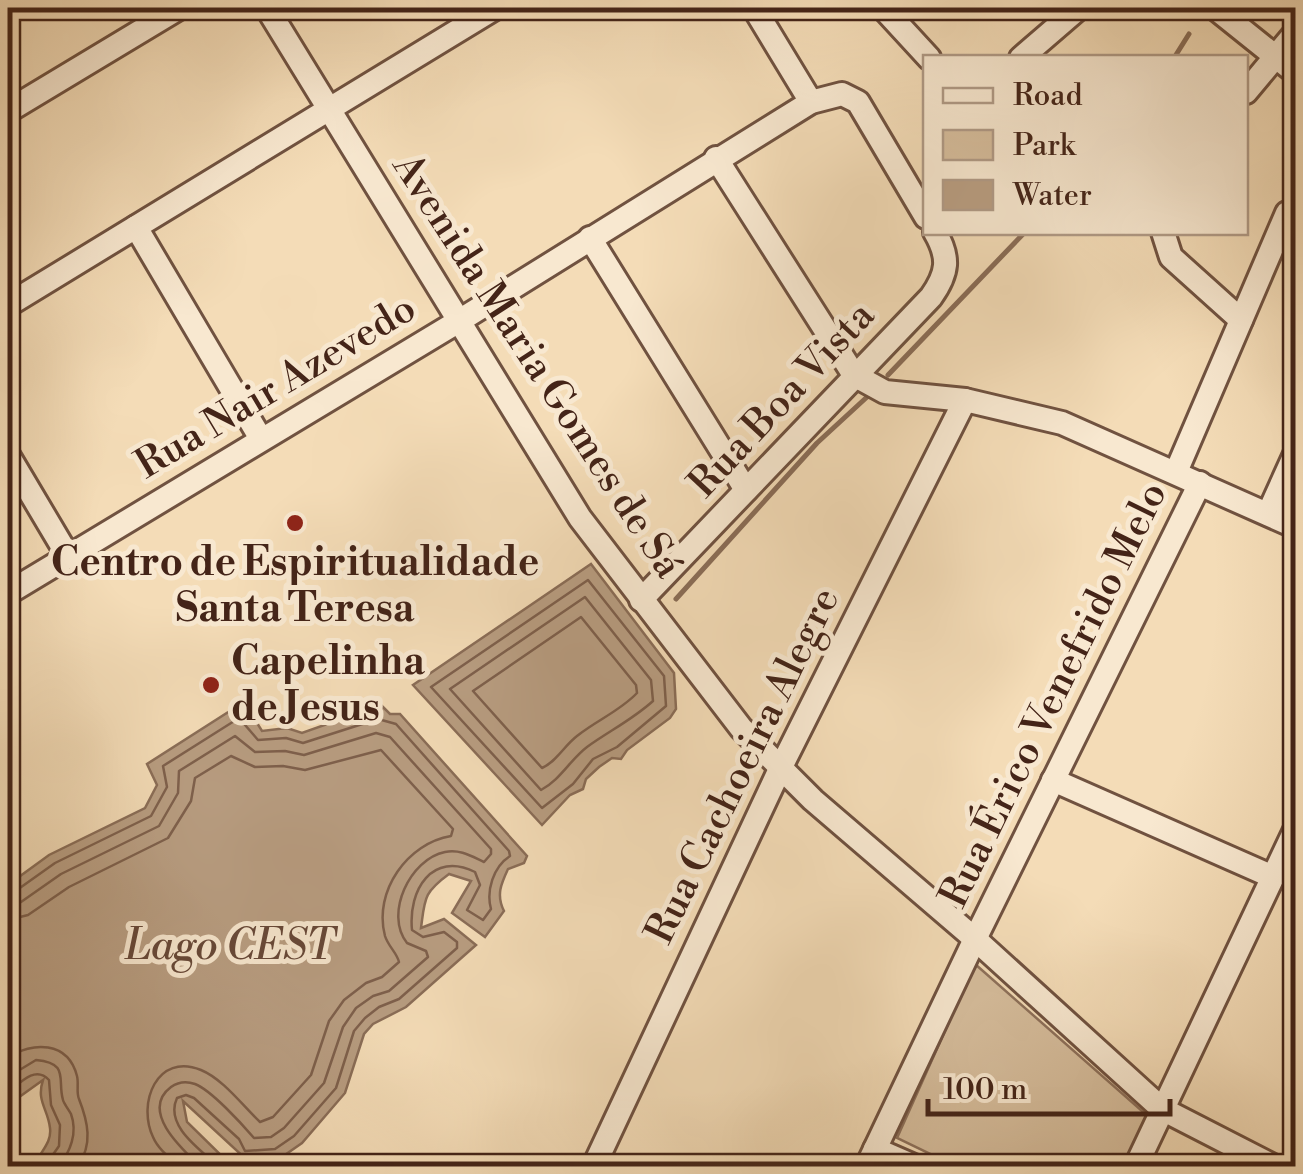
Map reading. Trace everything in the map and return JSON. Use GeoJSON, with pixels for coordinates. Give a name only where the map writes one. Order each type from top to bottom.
{"type":"FeatureCollection","features":[{"type":"Feature","properties":{"kind":"street"},"geometry":{"type":"LineString","coordinates":[[8,110],[179,8]]}},
{"type":"Feature","properties":{"kind":"street","name":"Avenida Maria Gomes de Sá"},"geometry":{"type":"LineString","coordinates":[[267,8],[580,518],[718,702],[780,769],[1162,1109],[1273,1166]]}},
{"type":"Feature","properties":{"kind":"street"},"geometry":{"type":"LineString","coordinates":[[8,305],[495,8]]}},
{"type":"Feature","properties":{"kind":"street"},"geometry":{"type":"LineString","coordinates":[[754,8],[810,102]]}},
{"type":"Feature","properties":{"kind":"street"},"geometry":{"type":"LineString","coordinates":[[1025,55],[1079,8]]}},
{"type":"Feature","properties":{"kind":"street"},"geometry":{"type":"LineString","coordinates":[[1215,8],[1296,73]]}},
{"type":"Feature","properties":{"kind":"street"},"geometry":{"type":"LineString","coordinates":[[884,10],[926,55]]}},
{"type":"Feature","properties":{"kind":"street"},"geometry":{"type":"LineString","coordinates":[[1248,90],[1296,32]]}},
{"type":"Feature","properties":{"kind":"street","name":"Rua Nair Azevedo"},"geometry":{"type":"LineString","coordinates":[[8,593],[810,102],[842,94],[858,102],[923,212]]}},
{"type":"Feature","properties":{"kind":"street"},"geometry":{"type":"LineString","coordinates":[[716,158],[854,375],[885,392],[965,400],[1062,422],[1296,526]]}},
{"type":"Feature","properties":{"kind":"street"},"geometry":{"type":"LineString","coordinates":[[1176,472],[1287,213]]}},
{"type":"Feature","properties":{"kind":"street"},"geometry":{"type":"LineString","coordinates":[[136,227],[260,439]]}},
{"type":"Feature","properties":{"kind":"street","name":"Rua Boa Vista"},"geometry":{"type":"LineString","coordinates":[[641,600],[931,297],[943,280],[947,260],[936,235]]}},
{"type":"Feature","properties":{"kind":"street"},"geometry":{"type":"LineString","coordinates":[[1164,235],[1171,257],[1241,320]]}},
{"type":"Feature","properties":{"kind":"street"},"geometry":{"type":"LineString","coordinates":[[590,238],[746,490]]}},
{"type":"Feature","properties":{"kind":"street","name":"Rua Cachoeira Alegre"},"geometry":{"type":"LineString","coordinates":[[594,1166],[780,769],[965,400]]}},
{"type":"Feature","properties":{"kind":"street"},"geometry":{"type":"LineString","coordinates":[[1268,514],[1296,452]]}},
{"type":"Feature","properties":{"kind":"street"},"geometry":{"type":"LineString","coordinates":[[8,455],[68,556]]}},
{"type":"Feature","properties":{"kind":"street","name":"Rua Érico Venefrido Melo"},"geometry":{"type":"LineString","coordinates":[[871,1158],[1200,483]]}},
{"type":"Feature","properties":{"kind":"street"},"geometry":{"type":"LineString","coordinates":[[1053,780],[1274,876]]}},
{"type":"Feature","properties":{"kind":"street"},"geometry":{"type":"LineString","coordinates":[[1136,1166],[1296,828]]}},
{"type":"Feature","properties":{"kind":"street"},"geometry":{"type":"LineString","coordinates":[[871,1158],[914,1166]]}},
{"type":"Feature","properties":{"kind":"green space"},"geometry":{"type":"Polygon","coordinates":[[[975,964],[1150,1118],[1128,1166],[955,1166],[897,1138],[975,964]]]}},
{"type":"Feature","properties":{"kind":"water"},"geometry":{"type":"Polygon","coordinates":[[[591,564],[674,673],[676,709],[621,759],[612,758],[599,767],[586,779],[583,789],[570,795],[542,825],[413,685],[591,564]]]}},
{"type":"Feature","properties":{"kind":"water","name":"Lago CEST"},"geometry":{"type":"Polygon","coordinates":[[[244,702],[262,731],[287,728],[302,733],[381,705],[390,714],[400,714],[527,856],[524,863],[508,869],[503,880],[500,895],[504,911],[485,937],[452,913],[471,881],[449,874],[434,886],[425,903],[421,928],[444,919],[476,945],[406,1007],[373,1024],[364,1034],[345,1093],[302,1143],[279,1159],[248,1161],[183,1101],[187,1122],[232,1166],[35,1166],[50,1134],[42,1099],[43,1080],[8,1105],[8,885],[49,855],[145,808],[157,785],[147,764],[244,702]]]}},
{"type":"Feature","properties":{"kind":"waterway"},"geometry":{"type":"LineString","coordinates":[[1176,55],[1189,34]]}},
{"type":"Feature","properties":{"kind":"waterway"},"geometry":{"type":"LineString","coordinates":[[888,375],[1022,235]]}},
{"type":"Feature","properties":{"kind":"waterway"},"geometry":{"type":"LineString","coordinates":[[676,599],[817,443],[867,397]]}},
{"type":"Feature","properties":{"kind":"place","name":"Centro de Espiritualidade Santa Teresa"},"geometry":{"type":"Point","coordinates":[295,523]}},
{"type":"Feature","properties":{"kind":"place","name":"Capelinha de Jesus"},"geometry":{"type":"Point","coordinates":[211,685]}}]}
